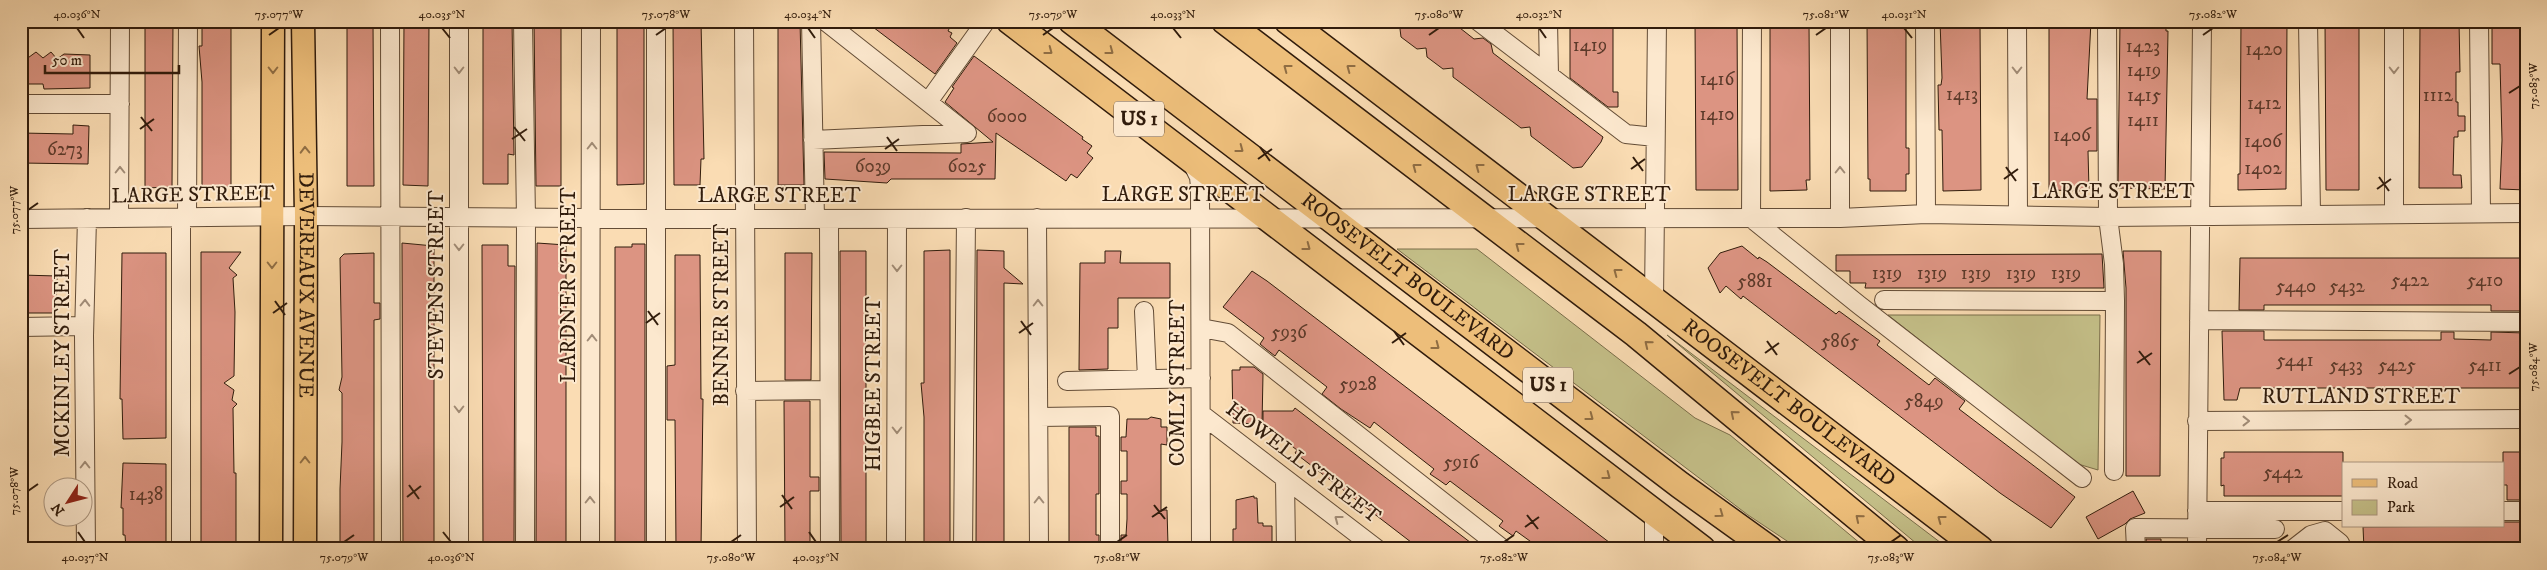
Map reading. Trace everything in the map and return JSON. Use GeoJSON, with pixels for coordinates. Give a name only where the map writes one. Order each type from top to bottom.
{"type":"FeatureCollection","features":[{"type":"Feature","properties":{"kind":"highway","name":"ROOSEVELT BOULEVARD"},"geometry":{"type":"LineString","coordinates":[[1010,21],[1702,549]]}},
{"type":"Feature","properties":{"kind":"highway","name":"ROOSEVELT BOULEVARD"},"geometry":{"type":"LineString","coordinates":[[1072,21],[1680,485],[1769,549]]}},
{"type":"Feature","properties":{"kind":"highway","name":"ROOSEVELT BOULEVARD"},"geometry":{"type":"LineString","coordinates":[[1225,21],[1643,340],[1896,549]]}},
{"type":"Feature","properties":{"kind":"highway","name":"ROOSEVELT BOULEVARD"},"geometry":{"type":"LineString","coordinates":[[1288,21],[1980,549]]}},
{"type":"Feature","properties":{"kind":"main road","name":"DEVEREAUX AVENUE"},"geometry":{"type":"LineString","coordinates":[[271,549],[273,21]]}},
{"type":"Feature","properties":{"kind":"main road","name":"DEVEREAUX AVENUE"},"geometry":{"type":"LineString","coordinates":[[303,21],[306,216],[305,549]]}},
{"type":"Feature","properties":{"kind":"main road"},"geometry":{"type":"LineString","coordinates":[[271,507],[305,509]]}},
{"type":"Feature","properties":{"kind":"street"},"geometry":{"type":"LineString","coordinates":[[120,21],[120,218]]}},
{"type":"Feature","properties":{"kind":"street"},"geometry":{"type":"LineString","coordinates":[[181,549],[188,21]]}},
{"type":"Feature","properties":{"kind":"street"},"geometry":{"type":"LineString","coordinates":[[390,21],[391,549]]}},
{"type":"Feature","properties":{"kind":"street","name":"STEVENS STREET"},"geometry":{"type":"LineString","coordinates":[[459,21],[459,549]]}},
{"type":"Feature","properties":{"kind":"street"},"geometry":{"type":"LineString","coordinates":[[523,21],[526,219],[526,549]]}},
{"type":"Feature","properties":{"kind":"street","name":"LARDNER STREET"},"geometry":{"type":"LineString","coordinates":[[590,549],[591,21]]}},
{"type":"Feature","properties":{"kind":"street"},"geometry":{"type":"LineString","coordinates":[[656,21],[654,218],[656,549]]}},
{"type":"Feature","properties":{"kind":"street","name":"BENNER STREET"},"geometry":{"type":"LineString","coordinates":[[744,21],[746,549]]}},
{"type":"Feature","properties":{"kind":"street"},"geometry":{"type":"LineString","coordinates":[[811,21],[814,140],[822,219],[829,390],[830,549]]}},
{"type":"Feature","properties":{"kind":"street"},"geometry":{"type":"LineString","coordinates":[[814,140],[967,133],[825,21]]}},
{"type":"Feature","properties":{"kind":"street"},"geometry":{"type":"LineString","coordinates":[[928,102],[986,21]]}},
{"type":"Feature","properties":{"kind":"street"},"geometry":{"type":"LineString","coordinates":[[1478,21],[1626,134],[1655,137]]}},
{"type":"Feature","properties":{"kind":"street"},"geometry":{"type":"LineString","coordinates":[[1548,21],[1549,75]]}},
{"type":"Feature","properties":{"kind":"street"},"geometry":{"type":"LineString","coordinates":[[1654,300],[1657,21]]}},
{"type":"Feature","properties":{"kind":"street"},"geometry":{"type":"LineString","coordinates":[[1752,21],[1751,218],[1859,305],[2082,478]]}},
{"type":"Feature","properties":{"kind":"street"},"geometry":{"type":"LineString","coordinates":[[1840,21],[1840,218]]}},
{"type":"Feature","properties":{"kind":"street"},"geometry":{"type":"LineString","coordinates":[[1925,21],[1926,214]]}},
{"type":"Feature","properties":{"kind":"street"},"geometry":{"type":"LineString","coordinates":[[2017,21],[2018,215]]}},
{"type":"Feature","properties":{"kind":"street"},"geometry":{"type":"LineString","coordinates":[[2107,21],[2108,216],[2114,264],[2114,471]]}},
{"type":"Feature","properties":{"kind":"street"},"geometry":{"type":"LineString","coordinates":[[2197,549],[2202,21]]}},
{"type":"Feature","properties":{"kind":"street"},"geometry":{"type":"LineString","coordinates":[[2308,21],[2311,214]]}},
{"type":"Feature","properties":{"kind":"street"},"geometry":{"type":"LineString","coordinates":[[2394,21],[2394,213]]}},
{"type":"Feature","properties":{"kind":"street"},"geometry":{"type":"LineString","coordinates":[[2478,21],[2481,212]]}},
{"type":"Feature","properties":{"kind":"street"},"geometry":{"type":"LineString","coordinates":[[21,104],[120,104]]}},
{"type":"Feature","properties":{"kind":"street","name":"COMLY STREET"},"geometry":{"type":"LineString","coordinates":[[1189,157],[1199,177],[1201,549]]}},
{"type":"Feature","properties":{"kind":"street","name":"LARGE STREET"},"geometry":{"type":"LineString","coordinates":[[21,219],[184,216],[526,219],[592,217],[744,219],[1840,218],[1926,214],[2108,216],[2526,213]]}},
{"type":"Feature","properties":{"kind":"street","name":"MCKINLEY STREET"},"geometry":{"type":"LineString","coordinates":[[86,549],[84,326],[87,218]]}},
{"type":"Feature","properties":{"kind":"street"},"geometry":{"type":"LineString","coordinates":[[963,549],[966,218]]}},
{"type":"Feature","properties":{"kind":"street"},"geometry":{"type":"LineString","coordinates":[[1037,218],[1039,549]]}},
{"type":"Feature","properties":{"kind":"street","name":"HIGBEE STREET"},"geometry":{"type":"LineString","coordinates":[[896,549],[897,219]]}},
{"type":"Feature","properties":{"kind":"street"},"geometry":{"type":"LineString","coordinates":[[1884,300],[2114,301]]}},
{"type":"Feature","properties":{"kind":"street"},"geometry":{"type":"LineString","coordinates":[[1144,310],[1147,380]]}},
{"type":"Feature","properties":{"kind":"street"},"geometry":{"type":"LineString","coordinates":[[2199,320],[2526,322]]}},
{"type":"Feature","properties":{"kind":"street"},"geometry":{"type":"LineString","coordinates":[[21,327],[84,326]]}},
{"type":"Feature","properties":{"kind":"street"},"geometry":{"type":"LineString","coordinates":[[1201,328],[1228,333],[1504,549]]}},
{"type":"Feature","properties":{"kind":"street"},"geometry":{"type":"LineString","coordinates":[[1068,382],[1201,378]]}},
{"type":"Feature","properties":{"kind":"street"},"geometry":{"type":"LineString","coordinates":[[745,391],[829,390]]}},
{"type":"Feature","properties":{"kind":"street","name":"HOWELL STREET"},"geometry":{"type":"LineString","coordinates":[[1201,414],[1377,549]]}},
{"type":"Feature","properties":{"kind":"street"},"geometry":{"type":"LineString","coordinates":[[1039,417],[1110,416],[1110,549]]}},
{"type":"Feature","properties":{"kind":"street","name":"RUTLAND STREET"},"geometry":{"type":"LineString","coordinates":[[2197,421],[2526,419]]}},
{"type":"Feature","properties":{"kind":"street"},"geometry":{"type":"LineString","coordinates":[[1285,479],[1286,549]]}},
{"type":"Feature","properties":{"kind":"street"},"geometry":{"type":"LineString","coordinates":[[1654,512],[1654,549]]}},
{"type":"Feature","properties":{"kind":"street"},"geometry":{"type":"LineString","coordinates":[[2136,549],[2135,528],[2197,520],[2342,512]]}},
{"type":"Feature","properties":{"kind":"street"},"geometry":{"type":"LineString","coordinates":[[2504,512],[2526,512]]}},
{"type":"Feature","properties":{"kind":"street"},"geometry":{"type":"LineString","coordinates":[[2197,520],[2275,529]]}},
{"type":"Feature","properties":{"kind":"street"},"geometry":{"type":"LineString","coordinates":[[2293,549],[2310,535],[2325,531],[2338,543]]}},
{"type":"Feature","properties":{"kind":"street"},"geometry":{"type":"LineString","coordinates":[[2309,549],[2322,540],[2338,543]]}},
{"type":"Feature","properties":{"kind":"green space"},"geometry":{"type":"Polygon","coordinates":[[[1397,249],[1477,249],[1695,418],[1730,435],[1867,549],[1799,549],[1748,515],[1397,249]]]}},
{"type":"Feature","properties":{"kind":"green space"},"geometry":{"type":"Polygon","coordinates":[[[1888,315],[2100,315],[2098,470],[2078,464],[1888,315]]]}},
{"type":"Feature","properties":{"kind":"green space"},"geometry":{"type":"Polygon","coordinates":[[[1667,335],[1949,549],[1923,549],[1667,335]]]}},
{"type":"Feature","properties":{"kind":"building"},"geometry":{"type":"Polygon","coordinates":[[[145,21],[173,21],[172,187],[145,188],[145,21]]]}},
{"type":"Feature","properties":{"kind":"building"},"geometry":{"type":"Polygon","coordinates":[[[202,21],[231,21],[231,187],[202,187],[202,82],[199,46],[202,46],[202,21]]]}},
{"type":"Feature","properties":{"kind":"building"},"geometry":{"type":"Polygon","coordinates":[[[347,21],[373,21],[374,186],[347,186],[347,21]]]}},
{"type":"Feature","properties":{"kind":"building"},"geometry":{"type":"Polygon","coordinates":[[[404,21],[429,21],[428,186],[403,185],[404,21]]]}},
{"type":"Feature","properties":{"kind":"building"},"geometry":{"type":"Polygon","coordinates":[[[483,21],[512,21],[514,155],[508,154],[508,184],[483,184],[483,21]]]}},
{"type":"Feature","properties":{"kind":"building"},"geometry":{"type":"Polygon","coordinates":[[[534,21],[561,21],[561,186],[536,186],[534,21]]]}},
{"type":"Feature","properties":{"kind":"building"},"geometry":{"type":"Polygon","coordinates":[[[617,21],[644,21],[644,184],[617,185],[617,21]]]}},
{"type":"Feature","properties":{"kind":"building"},"geometry":{"type":"Polygon","coordinates":[[[673,21],[701,21],[704,159],[701,159],[700,185],[674,185],[673,21]]]}},
{"type":"Feature","properties":{"kind":"building"},"geometry":{"type":"Polygon","coordinates":[[[778,21],[800,21],[804,185],[778,185],[778,21]]]}},
{"type":"Feature","properties":{"kind":"building"},"geometry":{"type":"Polygon","coordinates":[[[865,21],[944,21],[949,29],[948,31],[952,33],[950,37],[957,43],[935,74],[865,21]]]}},
{"type":"Feature","properties":{"kind":"building"},"geometry":{"type":"Polygon","coordinates":[[[1399,21],[1451,21],[1474,39],[1483,38],[1491,44],[1493,53],[1603,137],[1601,142],[1582,167],[1573,168],[1531,136],[1530,127],[1521,128],[1453,77],[1453,68],[1443,69],[1427,57],[1426,48],[1417,49],[1401,37],[1399,21]]]}},
{"type":"Feature","properties":{"kind":"building"},"geometry":{"type":"Polygon","coordinates":[[[1570,21],[1613,21],[1613,92],[1618,92],[1618,107],[1608,107],[1570,78],[1570,21]]]}},
{"type":"Feature","properties":{"kind":"building"},"geometry":{"type":"Polygon","coordinates":[[[1695,21],[1737,21],[1738,190],[1696,190],[1695,21]]]}},
{"type":"Feature","properties":{"kind":"building"},"geometry":{"type":"Polygon","coordinates":[[[1770,21],[1809,21],[1810,180],[1806,180],[1807,190],[1770,191],[1770,21]]]}},
{"type":"Feature","properties":{"kind":"building"},"geometry":{"type":"Polygon","coordinates":[[[1867,21],[1906,21],[1906,148],[1909,148],[1909,174],[1906,174],[1906,191],[1870,191],[1870,179],[1868,179],[1867,21]]]}},
{"type":"Feature","properties":{"kind":"building"},"geometry":{"type":"Polygon","coordinates":[[[1940,21],[1980,21],[1981,190],[1943,191],[1942,130],[1939,130],[1938,85],[1941,85],[1942,78],[1940,21]]]}},
{"type":"Feature","properties":{"kind":"building"},"geometry":{"type":"Polygon","coordinates":[[[2049,21],[2091,21],[2087,99],[2097,99],[2097,151],[2088,151],[2089,190],[2086,191],[2049,190],[2049,21]]]}},
{"type":"Feature","properties":{"kind":"building"},"geometry":{"type":"Polygon","coordinates":[[[2120,21],[2166,21],[2166,31],[2168,31],[2165,189],[2118,188],[2120,21]]]}},
{"type":"Feature","properties":{"kind":"building"},"geometry":{"type":"Polygon","coordinates":[[[2241,21],[2287,21],[2286,189],[2238,190],[2238,174],[2240,174],[2241,21]]]}},
{"type":"Feature","properties":{"kind":"building"},"geometry":{"type":"Polygon","coordinates":[[[2325,21],[2359,21],[2359,190],[2326,190],[2325,21]]]}},
{"type":"Feature","properties":{"kind":"building"},"geometry":{"type":"Polygon","coordinates":[[[2420,21],[2459,21],[2460,72],[2456,72],[2456,102],[2458,102],[2458,116],[2465,116],[2465,131],[2458,131],[2458,137],[2454,137],[2453,175],[2461,175],[2462,188],[2419,188],[2420,21]]]}},
{"type":"Feature","properties":{"kind":"building"},"geometry":{"type":"Polygon","coordinates":[[[2502,21],[2526,21],[2526,190],[2500,189],[2502,140],[2500,64],[2492,64],[2492,26],[2503,26],[2502,21]]]}},
{"type":"Feature","properties":{"kind":"building"},"geometry":{"type":"Polygon","coordinates":[[[36,52],[43,58],[51,52],[57,59],[64,54],[90,55],[90,88],[44,89],[43,84],[21,84],[21,63],[36,52]]]}},
{"type":"Feature","properties":{"kind":"building"},"geometry":{"type":"Polygon","coordinates":[[[974,56],[1083,137],[1082,139],[1092,146],[1087,153],[1093,158],[1077,178],[1071,174],[1066,181],[996,133],[995,179],[891,179],[887,183],[825,179],[824,152],[961,153],[961,144],[993,142],[945,102],[954,88],[952,87],[974,56]]]}},
{"type":"Feature","properties":{"kind":"building"},"geometry":{"type":"Polygon","coordinates":[[[73,125],[89,126],[88,164],[21,163],[21,133],[73,134],[73,125]]]}},
{"type":"Feature","properties":{"kind":"building"},"geometry":{"type":"Polygon","coordinates":[[[402,243],[434,246],[434,549],[403,549],[402,243]]]}},
{"type":"Feature","properties":{"kind":"building"},"geometry":{"type":"Polygon","coordinates":[[[537,243],[566,245],[566,549],[536,549],[537,243]]]}},
{"type":"Feature","properties":{"kind":"building"},"geometry":{"type":"Polygon","coordinates":[[[632,244],[645,244],[645,549],[615,549],[615,247],[632,247],[632,244]]]}},
{"type":"Feature","properties":{"kind":"building"},"geometry":{"type":"Polygon","coordinates":[[[482,245],[508,245],[508,266],[515,266],[514,549],[483,549],[482,245]]]}},
{"type":"Feature","properties":{"kind":"building"},"geometry":{"type":"Polygon","coordinates":[[[1742,246],[1758,259],[1759,257],[1767,262],[1836,314],[1839,311],[1880,341],[1877,345],[1929,385],[1935,378],[1965,401],[1959,409],[2075,497],[2051,528],[2000,493],[1743,296],[1741,299],[1726,286],[1720,293],[1708,268],[1720,253],[1742,246]]]}},
{"type":"Feature","properties":{"kind":"building"},"geometry":{"type":"Polygon","coordinates":[[[950,250],[950,549],[924,549],[924,417],[921,383],[924,383],[924,251],[950,250]]]}},
{"type":"Feature","properties":{"kind":"building"},"geometry":{"type":"Polygon","coordinates":[[[977,250],[1004,251],[1004,268],[1023,284],[1004,283],[1004,549],[976,549],[977,250]]]}},
{"type":"Feature","properties":{"kind":"building"},"geometry":{"type":"Polygon","coordinates":[[[840,251],[866,251],[866,549],[841,549],[840,251]]]}},
{"type":"Feature","properties":{"kind":"building"},"geometry":{"type":"Polygon","coordinates":[[[1105,251],[1121,251],[1120,263],[1170,263],[1170,298],[1118,298],[1118,328],[1108,328],[1108,369],[1079,370],[1080,263],[1105,263],[1105,251]]]}},
{"type":"Feature","properties":{"kind":"building"},"geometry":{"type":"Polygon","coordinates":[[[2123,251],[2161,251],[2160,476],[2126,476],[2126,288],[2123,251]]]}},
{"type":"Feature","properties":{"kind":"building"},"geometry":{"type":"Polygon","coordinates":[[[201,252],[241,252],[229,268],[237,275],[233,278],[235,312],[234,376],[224,383],[234,390],[232,400],[237,404],[233,408],[234,473],[236,473],[236,543],[232,543],[233,549],[201,549],[201,252]]]}},
{"type":"Feature","properties":{"kind":"building"},"geometry":{"type":"Polygon","coordinates":[[[122,253],[166,253],[166,438],[123,439],[122,399],[120,399],[122,253]]]}},
{"type":"Feature","properties":{"kind":"building"},"geometry":{"type":"Polygon","coordinates":[[[374,253],[374,303],[380,303],[380,319],[374,320],[374,549],[340,549],[342,393],[339,390],[342,377],[340,258],[344,254],[374,253]]]}},
{"type":"Feature","properties":{"kind":"building"},"geometry":{"type":"Polygon","coordinates":[[[785,253],[812,253],[811,380],[785,380],[785,253]]]}},
{"type":"Feature","properties":{"kind":"building"},"geometry":{"type":"Polygon","coordinates":[[[2102,254],[2104,288],[1865,288],[1866,283],[1850,283],[1850,271],[1836,271],[1836,255],[2102,254]]]}},
{"type":"Feature","properties":{"kind":"building"},"geometry":{"type":"Polygon","coordinates":[[[675,255],[700,255],[701,399],[703,399],[701,549],[676,549],[675,420],[667,420],[667,366],[675,365],[675,255]]]}},
{"type":"Feature","properties":{"kind":"building"},"geometry":{"type":"Polygon","coordinates":[[[2240,258],[2526,258],[2526,311],[2491,311],[2491,305],[2264,305],[2264,310],[2239,310],[2240,258]]]}},
{"type":"Feature","properties":{"kind":"building"},"geometry":{"type":"Polygon","coordinates":[[[1252,271],[1618,549],[1541,549],[1516,531],[1513,536],[1499,526],[1503,521],[1450,481],[1446,485],[1430,474],[1434,469],[1374,422],[1370,428],[1341,409],[1322,394],[1327,387],[1279,350],[1275,356],[1260,344],[1264,338],[1223,307],[1252,271]]]}},
{"type":"Feature","properties":{"kind":"building"},"geometry":{"type":"Polygon","coordinates":[[[21,275],[57,276],[56,313],[21,313],[21,275]]]}},
{"type":"Feature","properties":{"kind":"building"},"geometry":{"type":"Polygon","coordinates":[[[2222,331],[2264,331],[2264,340],[2441,340],[2441,332],[2454,332],[2454,339],[2491,340],[2491,332],[2526,333],[2526,388],[2240,388],[2237,400],[2224,400],[2222,331]]]}},
{"type":"Feature","properties":{"kind":"building"},"geometry":{"type":"Polygon","coordinates":[[[1240,367],[1254,367],[1263,374],[1262,424],[1233,423],[1232,370],[1240,370],[1240,367]]]}},
{"type":"Feature","properties":{"kind":"building"},"geometry":{"type":"Polygon","coordinates":[[[784,401],[810,401],[810,477],[819,477],[819,491],[810,491],[810,549],[785,549],[784,401]]]}},
{"type":"Feature","properties":{"kind":"building"},"geometry":{"type":"Polygon","coordinates":[[[1295,408],[1479,549],[1420,549],[1295,453],[1297,450],[1263,424],[1263,411],[1293,411],[1295,408]]]}},
{"type":"Feature","properties":{"kind":"building"},"geometry":{"type":"Polygon","coordinates":[[[1151,417],[1161,419],[1161,427],[1167,427],[1167,445],[1161,444],[1161,510],[1167,510],[1168,545],[1164,545],[1164,549],[1121,549],[1121,535],[1126,535],[1127,494],[1121,494],[1121,481],[1127,481],[1127,451],[1121,451],[1121,437],[1126,437],[1127,419],[1148,419],[1151,417]]]}},
{"type":"Feature","properties":{"kind":"building"},"geometry":{"type":"Polygon","coordinates":[[[1069,427],[1096,427],[1096,436],[1099,436],[1099,494],[1096,494],[1096,535],[1099,535],[1099,549],[1069,549],[1069,427]]]}},
{"type":"Feature","properties":{"kind":"building"},"geometry":{"type":"Polygon","coordinates":[[[2224,452],[2343,452],[2342,496],[2224,496],[2224,485],[2221,486],[2221,458],[2224,458],[2224,452]]]}},
{"type":"Feature","properties":{"kind":"building"},"geometry":{"type":"Polygon","coordinates":[[[2503,452],[2526,452],[2526,500],[2507,500],[2507,485],[2504,485],[2503,452]]]}},
{"type":"Feature","properties":{"kind":"building"},"geometry":{"type":"Polygon","coordinates":[[[123,463],[166,464],[166,549],[126,549],[125,535],[123,535],[123,508],[121,508],[123,463]]]}},
{"type":"Feature","properties":{"kind":"building"},"geometry":{"type":"Polygon","coordinates":[[[2133,491],[2145,513],[2130,519],[2125,524],[2098,539],[2086,517],[2133,491]]]}},
{"type":"Feature","properties":{"kind":"building"},"geometry":{"type":"Polygon","coordinates":[[[1254,496],[1254,498],[1257,498],[1258,523],[1263,523],[1263,526],[1272,526],[1272,549],[1239,549],[1239,547],[1233,547],[1233,529],[1236,529],[1236,500],[1254,496]]]}},
{"type":"Feature","properties":{"kind":"building"},"geometry":{"type":"Polygon","coordinates":[[[2504,522],[2526,522],[2526,549],[2364,549],[2363,528],[2504,528],[2504,522]]]}},
{"type":"Feature","properties":{"kind":"building"},"geometry":{"type":"Polygon","coordinates":[[[2146,539],[2161,539],[2161,549],[2147,549],[2146,539]]]}}]}
